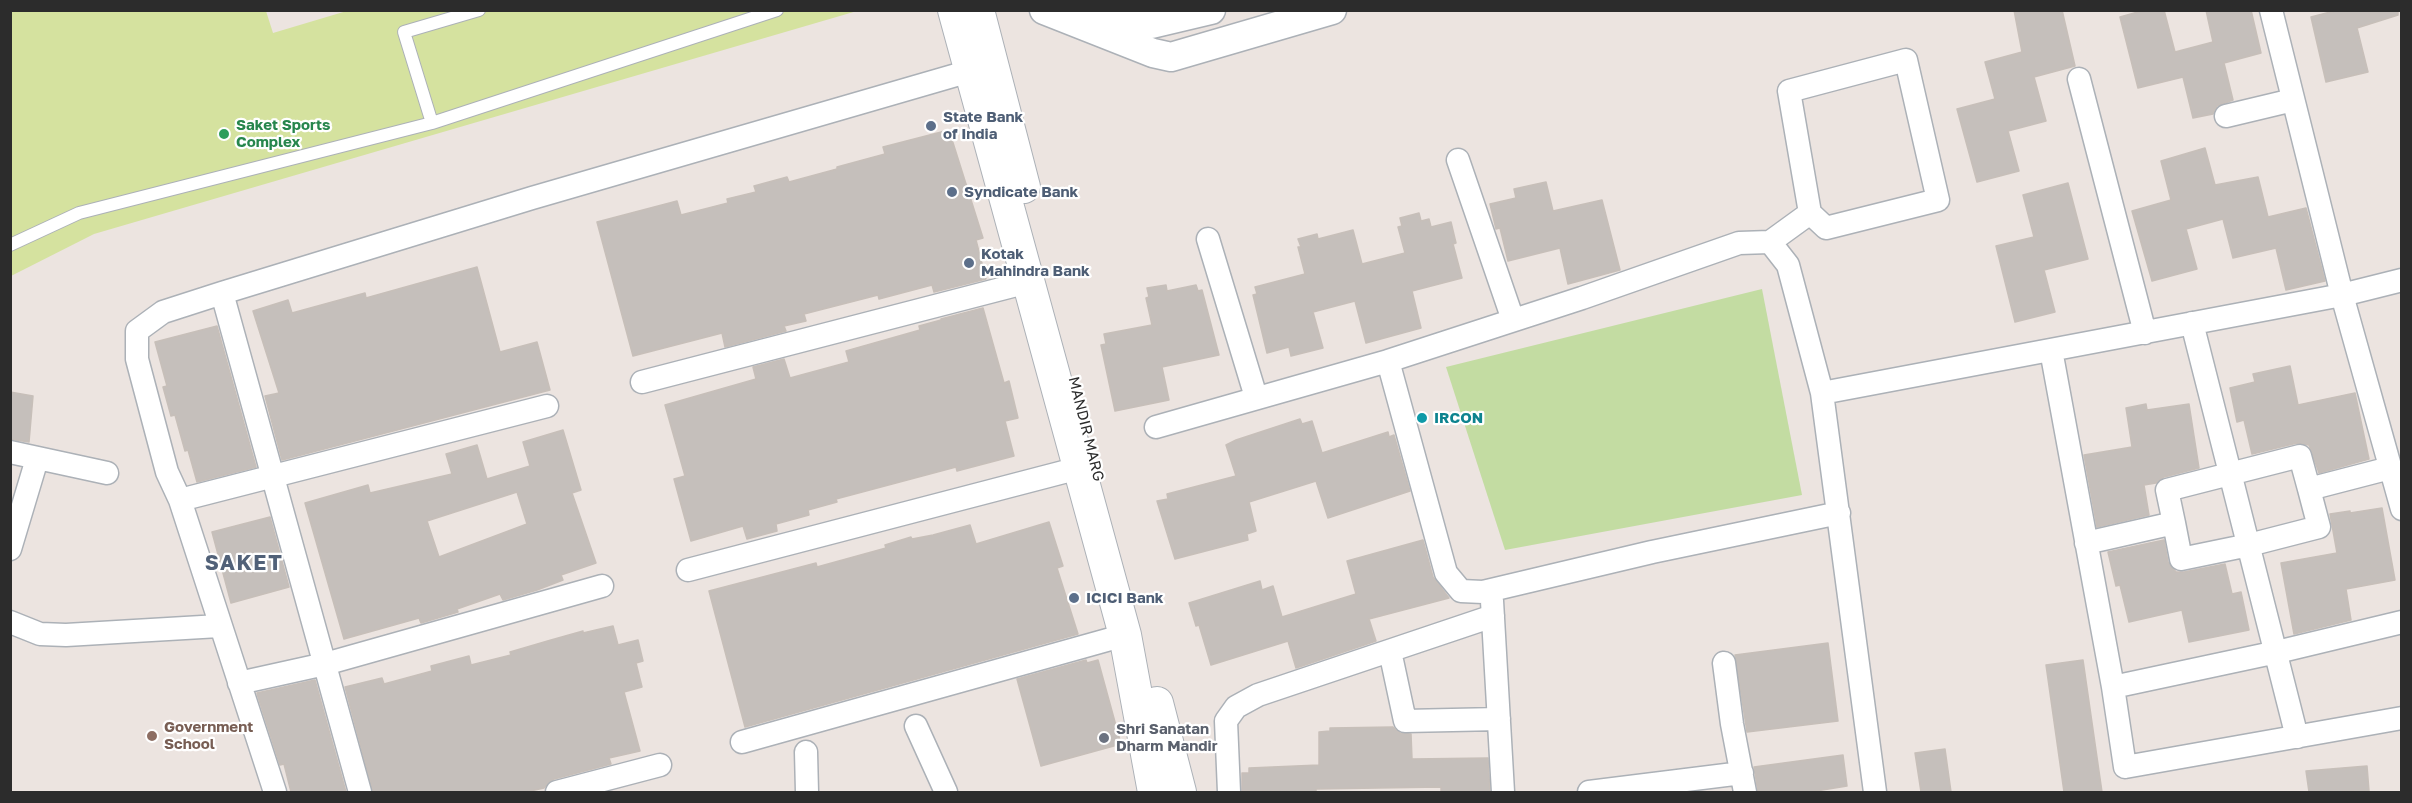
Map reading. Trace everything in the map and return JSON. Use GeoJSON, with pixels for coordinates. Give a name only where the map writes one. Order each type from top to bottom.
{"type":"FeatureCollection","features":[{"type":"Feature","properties":{"kind":"main road"},"geometry":{"type":"LineString","coordinates":[[967,15],[982,68]]}},
{"type":"Feature","properties":{"kind":"main road","name":"MANDIR MARG"},"geometry":{"type":"LineString","coordinates":[[982,68],[1028,282],[1125,635],[1154,792]]}},
{"type":"Feature","properties":{"kind":"main road","name":"MANDIR MARG"},"geometry":{"type":"LineString","coordinates":[[982,68],[1179,792]]}},
{"type":"Feature","properties":{"kind":"street"},"geometry":{"type":"LineString","coordinates":[[1044,10],[1153,54],[1171,57],[1332,10]]}},
{"type":"Feature","properties":{"kind":"street"},"geometry":{"type":"LineString","coordinates":[[1099,10],[1133,24],[1152,24],[1211,10]]}},
{"type":"Feature","properties":{"kind":"street"},"geometry":{"type":"LineString","coordinates":[[2271,10],[2342,295],[2402,509]]}},
{"type":"Feature","properties":{"kind":"street"},"geometry":{"type":"LineString","coordinates":[[1906,60],[1938,200],[1826,228],[1810,213],[1789,91],[1906,60]]}},
{"type":"Feature","properties":{"kind":"street"},"geometry":{"type":"LineString","coordinates":[[275,792],[219,626],[180,500],[167,472],[137,359],[137,331],[163,312],[222,293],[532,198],[982,68]]}},
{"type":"Feature","properties":{"kind":"street"},"geometry":{"type":"LineString","coordinates":[[2079,79],[2145,333]]}},
{"type":"Feature","properties":{"kind":"street"},"geometry":{"type":"LineString","coordinates":[[2226,117],[2293,100]]}},
{"type":"Feature","properties":{"kind":"street"},"geometry":{"type":"LineString","coordinates":[[1458,160],[1513,320]]}},
{"type":"Feature","properties":{"kind":"street"},"geometry":{"type":"LineString","coordinates":[[1156,428],[1388,361],[1739,243],[1770,242],[1810,213]]}},
{"type":"Feature","properties":{"kind":"street"},"geometry":{"type":"LineString","coordinates":[[1208,239],[1256,398]]}},
{"type":"Feature","properties":{"kind":"street"},"geometry":{"type":"LineString","coordinates":[[1770,242],[1788,265],[1822,393],[1875,792]]}},
{"type":"Feature","properties":{"kind":"street"},"geometry":{"type":"LineString","coordinates":[[1822,393],[2342,295],[2402,280]]}},
{"type":"Feature","properties":{"kind":"street"},"geometry":{"type":"LineString","coordinates":[[642,382],[1028,282]]}},
{"type":"Feature","properties":{"kind":"street"},"geometry":{"type":"LineString","coordinates":[[222,293],[360,792]]}},
{"type":"Feature","properties":{"kind":"street"},"geometry":{"type":"LineString","coordinates":[[2192,323],[2297,737]]}},
{"type":"Feature","properties":{"kind":"street"},"geometry":{"type":"LineString","coordinates":[[2051,350],[2113,687],[2125,767],[2402,718]]}},
{"type":"Feature","properties":{"kind":"street"},"geometry":{"type":"LineString","coordinates":[[1388,361],[1446,573],[1461,591],[1483,592],[1652,552],[1839,513]]}},
{"type":"Feature","properties":{"kind":"street"},"geometry":{"type":"LineString","coordinates":[[180,500],[547,406]]}},
{"type":"Feature","properties":{"kind":"street"},"geometry":{"type":"LineString","coordinates":[[10,452],[107,473]]}},
{"type":"Feature","properties":{"kind":"street"},"geometry":{"type":"LineString","coordinates":[[2300,456],[2319,527],[2181,559],[2167,490],[2231,473],[2300,456]]}},
{"type":"Feature","properties":{"kind":"street"},"geometry":{"type":"LineString","coordinates":[[11,542],[37,459]]}},
{"type":"Feature","properties":{"kind":"street"},"geometry":{"type":"LineString","coordinates":[[688,570],[1079,468]]}},
{"type":"Feature","properties":{"kind":"street"},"geometry":{"type":"LineString","coordinates":[[2309,489],[2390,468]]}},
{"type":"Feature","properties":{"kind":"street"},"geometry":{"type":"LineString","coordinates":[[2086,543],[2174,523]]}},
{"type":"Feature","properties":{"kind":"street"},"geometry":{"type":"LineString","coordinates":[[238,683],[325,664],[602,586]]}},
{"type":"Feature","properties":{"kind":"street"},"geometry":{"type":"LineString","coordinates":[[1491,590],[1503,792]]}},
{"type":"Feature","properties":{"kind":"street"},"geometry":{"type":"LineString","coordinates":[[1229,792],[1226,720],[1236,707],[1258,695],[1492,616]]}},
{"type":"Feature","properties":{"kind":"street"},"geometry":{"type":"LineString","coordinates":[[10,622],[40,634],[66,635],[219,626]]}},
{"type":"Feature","properties":{"kind":"street"},"geometry":{"type":"LineString","coordinates":[[2113,687],[2277,652],[2402,622]]}},
{"type":"Feature","properties":{"kind":"street"},"geometry":{"type":"LineString","coordinates":[[742,742],[1125,635]]}},
{"type":"Feature","properties":{"kind":"street"},"geometry":{"type":"LineString","coordinates":[[1390,651],[1405,720],[1498,719]]}},
{"type":"Feature","properties":{"kind":"street"},"geometry":{"type":"LineString","coordinates":[[1589,792],[1743,782],[1724,663]]}},
{"type":"Feature","properties":{"kind":"street"},"geometry":{"type":"LineString","coordinates":[[916,726],[946,792]]}},
{"type":"Feature","properties":{"kind":"street"},"geometry":{"type":"LineString","coordinates":[[806,752],[807,792]]}},
{"type":"Feature","properties":{"kind":"street"},"geometry":{"type":"LineString","coordinates":[[557,792],[660,765]]}},
{"type":"Feature","properties":{"kind":"lane"},"geometry":{"type":"LineString","coordinates":[[432,123],[404,32],[479,10]]}},
{"type":"Feature","properties":{"kind":"lane"},"geometry":{"type":"LineString","coordinates":[[10,245],[79,213],[432,123],[777,10]]}},
{"type":"Feature","properties":{"kind":"green space","name":"Saket Sports Complex"},"geometry":{"type":"Polygon","coordinates":[[[350,10],[857,11],[94,234],[11,276],[11,11],[266,11],[273,33],[350,10]]]}},
{"type":"Feature","properties":{"kind":"green space"},"geometry":{"type":"Polygon","coordinates":[[[1762,289],[1802,495],[1505,550],[1446,367],[1762,289]]]}},
{"type":"Feature","properties":{"kind":"building"},"geometry":{"type":"Polygon","coordinates":[[[2014,10],[2062,10],[2075,66],[2034,77],[2046,121],[2008,131],[2019,171],[1977,182],[1957,109],[1995,99],[1985,62],[2022,52],[2014,10]]]}},
{"type":"Feature","properties":{"kind":"building"},"geometry":{"type":"Polygon","coordinates":[[[2145,10],[2164,10],[2175,52],[2213,42],[2206,10],[2251,10],[2261,53],[2224,63],[2233,100],[2217,106],[2213,114],[2193,118],[2183,77],[2138,88],[2120,17],[2145,10]]]}},
{"type":"Feature","properties":{"kind":"building"},"geometry":{"type":"Polygon","coordinates":[[[2338,10],[2398,10],[2398,15],[2357,28],[2368,72],[2326,82],[2311,17],[2338,10]]]}},
{"type":"Feature","properties":{"kind":"building"},"geometry":{"type":"Polygon","coordinates":[[[949,130],[983,238],[976,240],[986,279],[934,292],[932,285],[879,299],[878,295],[804,314],[806,321],[784,326],[786,331],[725,347],[722,333],[633,356],[597,222],[677,201],[681,215],[728,203],[727,199],[756,192],[754,186],[787,177],[789,182],[837,169],[837,167],[885,154],[883,147],[949,130]]]}},
{"type":"Feature","properties":{"kind":"building"},"geometry":{"type":"Polygon","coordinates":[[[2205,148],[2215,185],[2258,177],[2268,217],[2306,208],[2325,281],[2286,290],[2276,248],[2233,258],[2223,219],[2186,229],[2197,269],[2152,281],[2132,211],[2171,200],[2161,161],[2205,148]]]}},
{"type":"Feature","properties":{"kind":"building"},"geometry":{"type":"Polygon","coordinates":[[[1546,182],[1553,211],[1602,200],[1620,270],[1568,284],[1560,248],[1508,261],[1500,228],[1496,229],[1490,204],[1516,198],[1514,189],[1546,182]]]}},
{"type":"Feature","properties":{"kind":"building"},"geometry":{"type":"Polygon","coordinates":[[[2068,183],[2088,259],[2044,270],[2055,312],[2015,322],[1996,246],[2034,237],[2023,195],[2068,183]]]}},
{"type":"Feature","properties":{"kind":"building"},"geometry":{"type":"Polygon","coordinates":[[[1419,213],[1421,221],[1429,219],[1431,227],[1451,222],[1456,243],[1453,244],[1462,278],[1412,291],[1421,328],[1366,343],[1355,301],[1313,312],[1323,348],[1291,356],[1289,347],[1267,353],[1253,295],[1257,294],[1255,287],[1305,274],[1298,239],[1317,234],[1318,239],[1353,230],[1362,264],[1405,253],[1398,227],[1402,226],[1400,218],[1419,213]]]}},
{"type":"Feature","properties":{"kind":"building"},"geometry":{"type":"Polygon","coordinates":[[[477,267],[500,352],[537,342],[550,390],[282,460],[265,396],[279,393],[253,311],[288,300],[292,313],[365,293],[366,298],[477,267]]]}},
{"type":"Feature","properties":{"kind":"building"},"geometry":{"type":"Polygon","coordinates":[[[1166,285],[1167,291],[1196,285],[1198,291],[1202,290],[1219,355],[1162,367],[1169,400],[1115,411],[1101,345],[1106,344],[1104,334],[1152,325],[1146,298],[1149,297],[1147,288],[1166,285]]]}},
{"type":"Feature","properties":{"kind":"building"},"geometry":{"type":"Polygon","coordinates":[[[983,308],[1004,383],[1009,381],[1018,418],[1005,421],[1014,456],[957,471],[956,467],[836,499],[837,502],[808,510],[809,515],[776,524],[777,531],[747,539],[743,526],[691,541],[674,479],[685,476],[665,405],[756,379],[753,367],[784,359],[790,378],[849,362],[846,351],[920,330],[919,326],[983,308]]]}},
{"type":"Feature","properties":{"kind":"building"},"geometry":{"type":"Polygon","coordinates":[[[217,326],[256,467],[197,482],[175,415],[171,416],[163,387],[167,386],[155,342],[217,326]]]}},
{"type":"Feature","properties":{"kind":"building"},"geometry":{"type":"Polygon","coordinates":[[[2290,366],[2298,405],[2355,393],[2369,459],[2319,473],[2309,445],[2297,443],[2252,454],[2244,420],[2237,422],[2230,388],[2255,382],[2253,374],[2290,366]]]}},
{"type":"Feature","properties":{"kind":"building"},"geometry":{"type":"Polygon","coordinates":[[[10,392],[33,396],[29,442],[10,439],[10,392]]]}},
{"type":"Feature","properties":{"kind":"building"},"geometry":{"type":"Polygon","coordinates":[[[2146,404],[2147,410],[2189,404],[2199,468],[2144,485],[2149,515],[2097,527],[2084,455],[2132,447],[2126,408],[2146,404]]]}},
{"type":"Feature","properties":{"kind":"building"},"geometry":{"type":"Polygon","coordinates":[[[1300,419],[1302,424],[1312,421],[1322,453],[1388,432],[1389,437],[1394,435],[1410,491],[1328,518],[1316,481],[1249,502],[1256,531],[1247,534],[1248,540],[1175,559],[1157,501],[1168,499],[1167,494],[1236,476],[1226,445],[1300,419]]]}},
{"type":"Feature","properties":{"kind":"building"},"geometry":{"type":"Polygon","coordinates":[[[563,430],[581,490],[572,493],[596,563],[561,575],[563,580],[537,590],[503,600],[500,594],[457,609],[458,612],[421,623],[419,618],[344,639],[305,503],[368,485],[370,493],[452,474],[446,454],[477,445],[487,479],[530,466],[523,442],[563,430]],[[517,492],[427,521],[439,557],[527,524],[517,492]]]}},
{"type":"Feature","properties":{"kind":"building"},"geometry":{"type":"Polygon","coordinates":[[[2382,508],[2395,580],[2346,589],[2351,620],[2294,634],[2281,563],[2337,553],[2330,514],[2382,508]]]}},
{"type":"Feature","properties":{"kind":"building"},"geometry":{"type":"Polygon","coordinates":[[[270,517],[289,587],[231,603],[212,532],[270,517]]]}},
{"type":"Feature","properties":{"kind":"building"},"geometry":{"type":"Polygon","coordinates":[[[1049,522],[1063,566],[1057,568],[1078,634],[745,727],[709,591],[816,563],[817,567],[886,548],[885,545],[911,537],[912,539],[933,535],[970,525],[976,544],[1049,522]]]}},
{"type":"Feature","properties":{"kind":"building"},"geometry":{"type":"Polygon","coordinates":[[[1423,540],[1433,577],[1449,598],[1369,619],[1376,641],[1296,668],[1288,641],[1211,665],[1199,625],[1196,626],[1189,603],[1260,581],[1262,590],[1273,586],[1282,617],[1356,594],[1347,561],[1423,540]]]}},
{"type":"Feature","properties":{"kind":"building"},"geometry":{"type":"Polygon","coordinates":[[[2164,540],[2168,562],[2176,572],[2225,564],[2232,594],[2241,592],[2249,630],[2189,642],[2182,610],[2129,622],[2120,585],[2116,586],[2108,552],[2164,540]]]}},
{"type":"Feature","properties":{"kind":"building"},"geometry":{"type":"Polygon","coordinates":[[[613,626],[618,645],[638,640],[643,661],[636,663],[642,687],[624,692],[640,751],[609,758],[611,764],[554,779],[544,788],[526,792],[373,792],[345,687],[382,678],[384,684],[432,671],[431,666],[469,656],[471,665],[511,655],[510,652],[583,631],[583,633],[613,626]]]}},
{"type":"Feature","properties":{"kind":"building"},"geometry":{"type":"Polygon","coordinates":[[[1828,643],[1838,721],[1747,732],[1735,655],[1828,643]]]}},
{"type":"Feature","properties":{"kind":"building"},"geometry":{"type":"Polygon","coordinates":[[[1086,660],[1087,663],[1098,660],[1121,744],[1041,766],[1017,679],[1086,660]]]}},
{"type":"Feature","properties":{"kind":"building"},"geometry":{"type":"Polygon","coordinates":[[[2083,660],[2102,792],[2064,792],[2046,665],[2083,660]]]}},
{"type":"Feature","properties":{"kind":"building"},"geometry":{"type":"Polygon","coordinates":[[[315,680],[346,792],[291,792],[284,764],[280,765],[258,697],[257,693],[315,680]]]}},
{"type":"Feature","properties":{"kind":"building"},"geometry":{"type":"Polygon","coordinates":[[[1393,727],[1400,733],[1411,734],[1412,759],[1488,758],[1490,792],[1441,792],[1441,787],[1316,789],[1316,792],[1242,791],[1242,773],[1249,773],[1249,768],[1319,765],[1319,732],[1330,731],[1330,728],[1393,727]]]}},
{"type":"Feature","properties":{"kind":"building"},"geometry":{"type":"Polygon","coordinates":[[[1945,749],[1951,792],[1921,792],[1915,753],[1945,749]]]}},
{"type":"Feature","properties":{"kind":"building"},"geometry":{"type":"Polygon","coordinates":[[[1843,755],[1847,786],[1810,792],[1758,792],[1754,767],[1843,755]]]}},
{"type":"Feature","properties":{"kind":"building"},"geometry":{"type":"Polygon","coordinates":[[[2367,766],[2369,791],[2309,792],[2306,771],[2367,766]]]}},
{"type":"Feature","properties":{"kind":"place","name":"State Bank of India"},"geometry":{"type":"Point","coordinates":[931,126]}},
{"type":"Feature","properties":{"kind":"place","name":"Saket Sports Complex"},"geometry":{"type":"Point","coordinates":[224,134]}},
{"type":"Feature","properties":{"kind":"place","name":"Syndicate Bank"},"geometry":{"type":"Point","coordinates":[952,192]}},
{"type":"Feature","properties":{"kind":"place","name":"Kotak Mahindra Bank"},"geometry":{"type":"Point","coordinates":[969,263]}},
{"type":"Feature","properties":{"kind":"place","name":"IRCON"},"geometry":{"type":"Point","coordinates":[1422,418]}},
{"type":"Feature","properties":{"kind":"place","name":"ICICI Bank"},"geometry":{"type":"Point","coordinates":[1074,598]}},
{"type":"Feature","properties":{"kind":"place","name":"Government School"},"geometry":{"type":"Point","coordinates":[152,736]}},
{"type":"Feature","properties":{"kind":"place","name":"Shri Sanatan Dharm Mandir"},"geometry":{"type":"Point","coordinates":[1104,738]}},
{"type":"Feature","properties":{"kind":"district","name":"SAKET"},"geometry":{"type":"Point","coordinates":[244,563]}}]}
